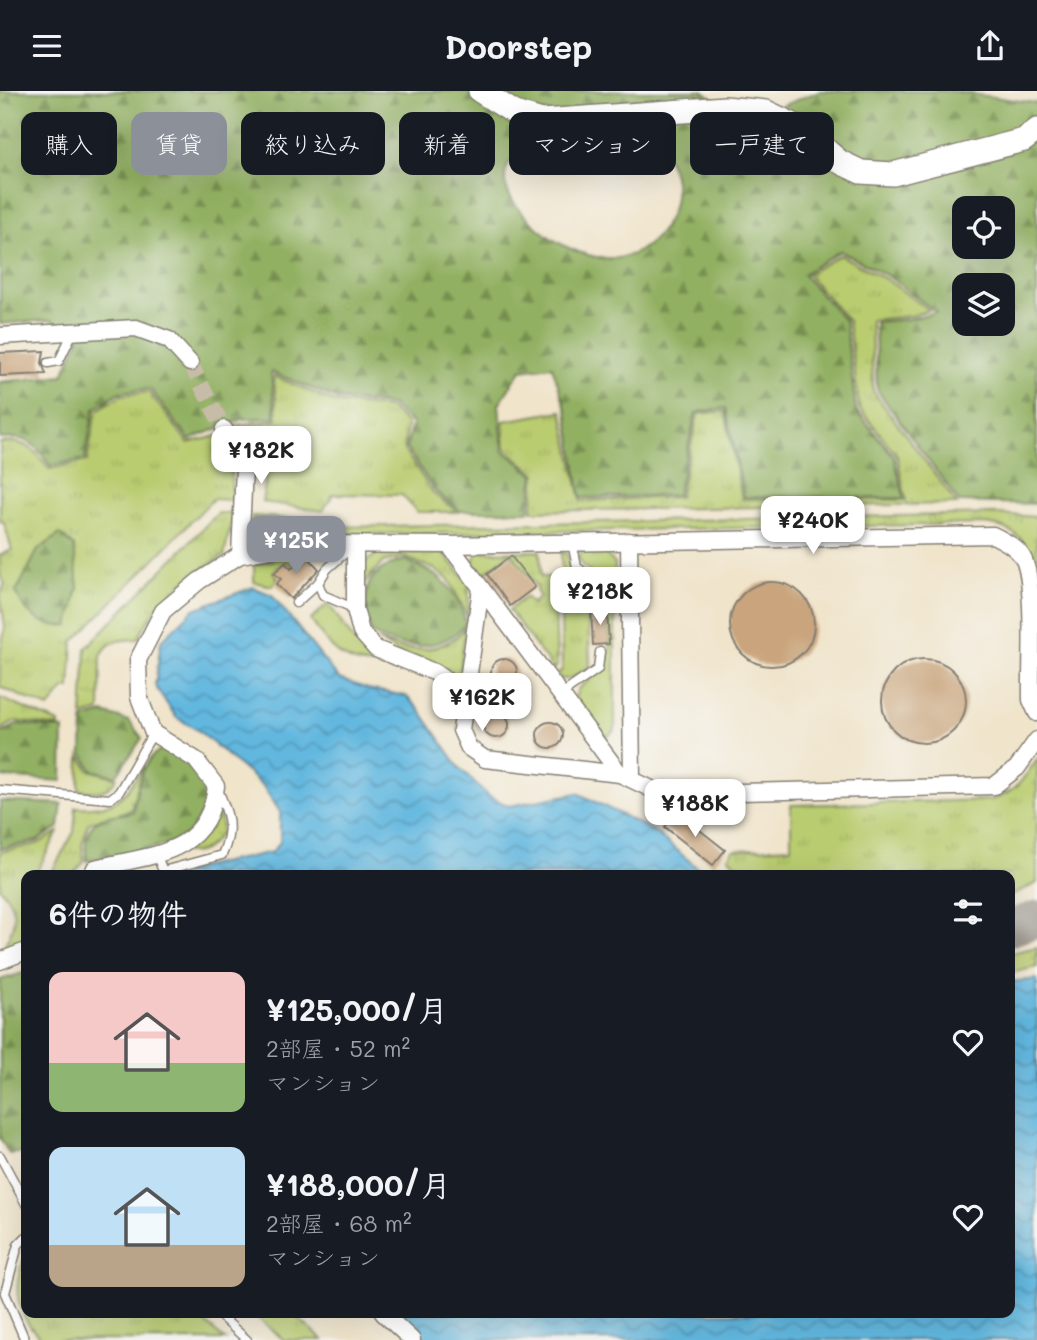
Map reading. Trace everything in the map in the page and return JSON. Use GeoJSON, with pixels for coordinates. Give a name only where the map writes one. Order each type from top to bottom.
{"type":"FeatureCollection","features":[{"type":"Feature","properties":{"kind":"main road"},"geometry":{"type":"LineString","coordinates":[[480,91],[516,113],[542,121],[725,108],[766,112],[800,128],[840,162],[861,172],[883,174],[893,174],[1024,140],[1037,130]]}},
{"type":"Feature","properties":{"kind":"street"},"geometry":{"type":"LineString","coordinates":[[0,336],[136,328],[169,340],[190,363]]}},
{"type":"Feature","properties":{"kind":"street"},"geometry":{"type":"LineString","coordinates":[[224,429],[244,468],[240,555]]}},
{"type":"Feature","properties":{"kind":"street"},"geometry":{"type":"LineString","coordinates":[[94,870],[166,852],[200,833],[214,810],[216,786],[196,760],[153,733],[139,697],[138,660],[145,641],[163,611],[199,581],[240,555],[307,544],[449,545],[993,535],[1013,545],[1023,558],[1029,579],[1031,700],[1037,713]]}},
{"type":"Feature","properties":{"kind":"street"},"geometry":{"type":"LineString","coordinates":[[626,777],[629,541]]}},
{"type":"Feature","properties":{"kind":"street"},"geometry":{"type":"LineString","coordinates":[[355,545],[355,610],[362,632],[376,649],[433,672],[464,693]]}},
{"type":"Feature","properties":{"kind":"street"},"geometry":{"type":"LineString","coordinates":[[449,545],[560,695],[626,777]]}},
{"type":"Feature","properties":{"kind":"street"},"geometry":{"type":"LineString","coordinates":[[481,588],[464,693],[461,730],[469,748],[485,759],[626,777],[662,793],[994,786],[1017,768],[1037,740]]}},
{"type":"Feature","properties":{"kind":"street"},"geometry":{"type":"LineString","coordinates":[[0,961],[21,953]]}},
{"type":"Feature","properties":{"kind":"street"},"geometry":{"type":"LineString","coordinates":[[388,1318],[412,1340]]}},
{"type":"Feature","properties":{"kind":"lane"},"geometry":{"type":"LineString","coordinates":[[48,363],[58,361],[73,332]]}},
{"type":"Feature","properties":{"kind":"lane"},"geometry":{"type":"LineString","coordinates":[[572,542],[577,568],[596,582],[599,591]]}},
{"type":"Feature","properties":{"kind":"lane"},"geometry":{"type":"LineString","coordinates":[[296,603],[318,583],[327,569],[355,545]]}},
{"type":"Feature","properties":{"kind":"lane"},"geometry":{"type":"LineString","coordinates":[[318,583],[323,595],[355,610]]}},
{"type":"Feature","properties":{"kind":"lane"},"geometry":{"type":"LineString","coordinates":[[560,695],[598,669],[600,652]]}},
{"type":"Feature","properties":{"kind":"lane"},"geometry":{"type":"LineString","coordinates":[[0,790],[110,799],[119,792],[153,733]]}},
{"type":"Feature","properties":{"kind":"lane"},"geometry":{"type":"LineString","coordinates":[[167,870],[222,855],[231,836],[230,816],[216,786]]}},
{"type":"Feature","properties":{"kind":"lane"},"geometry":{"type":"LineString","coordinates":[[156,854],[163,870]]}},
{"type":"Feature","properties":{"kind":"lane"},"geometry":{"type":"LineString","coordinates":[[0,1156],[21,1195]]}},
{"type":"Feature","properties":{"kind":"lane"},"geometry":{"type":"LineString","coordinates":[[21,1242],[5,1293],[25,1340]]}},
{"type":"Feature","properties":{"kind":"lane"},"geometry":{"type":"LineString","coordinates":[[223,1318],[247,1340]]}},
{"type":"Feature","properties":{"kind":"green space"},"geometry":{"type":"Polygon","coordinates":[[[0,91],[702,91],[714,99],[760,112],[690,112],[690,175],[834,175],[834,112],[766,112],[819,91],[950,91],[1037,103],[1037,504],[959,502],[877,390],[875,322],[910,319],[936,312],[888,276],[840,251],[803,274],[845,321],[856,410],[894,456],[904,498],[744,497],[726,408],[696,413],[677,495],[581,498],[567,412],[552,366],[521,370],[499,404],[503,450],[534,475],[529,511],[460,511],[436,492],[406,448],[412,423],[391,405],[338,399],[271,372],[275,418],[242,419],[189,440],[150,389],[120,392],[94,409],[85,459],[50,466],[30,443],[18,438],[0,439],[0,382],[63,375],[80,338],[51,320],[0,324],[0,91]],[[509,112],[509,165],[506,170],[506,184],[512,200],[538,229],[579,252],[595,257],[625,256],[639,251],[653,241],[664,228],[671,213],[675,181],[676,112],[509,112]]]}},
{"type":"Feature","properties":{"kind":"green space"},"geometry":{"type":"Polygon","coordinates":[[[840,255],[886,279],[929,310],[911,316],[871,320],[873,391],[957,504],[532,511],[536,474],[505,448],[503,421],[562,411],[581,501],[679,497],[698,414],[725,411],[742,499],[906,500],[897,455],[859,408],[848,321],[807,274],[840,255]]]}},
{"type":"Feature","properties":{"kind":"green space"},"geometry":{"type":"Polygon","coordinates":[[[274,376],[335,402],[390,408],[407,424],[404,450],[434,494],[458,512],[417,512],[402,495],[333,494],[323,511],[262,502],[266,478],[251,465],[231,426],[277,420],[274,376]]]}},
{"type":"Feature","properties":{"kind":"green space"},"geometry":{"type":"Polygon","coordinates":[[[149,392],[188,443],[218,436],[231,467],[232,500],[213,499],[73,642],[70,688],[64,689],[49,708],[0,687],[0,654],[5,627],[0,595],[5,584],[0,576],[0,555],[12,550],[4,523],[0,521],[0,443],[9,442],[29,447],[49,469],[87,461],[96,411],[121,395],[149,392]]]}},
{"type":"Feature","properties":{"kind":"green space"},"geometry":{"type":"Polygon","coordinates":[[[218,513],[233,514],[224,556],[174,590],[154,612],[138,639],[116,641],[107,646],[101,656],[100,711],[82,716],[86,648],[218,513]]]}},
{"type":"Feature","properties":{"kind":"green space"},"geometry":{"type":"Polygon","coordinates":[[[998,514],[1037,517],[1037,575],[1031,554],[1021,539],[1006,529],[985,524],[320,535],[261,544],[253,536],[252,516],[317,521],[332,527],[998,514]]]}},
{"type":"Feature","properties":{"kind":"green space"},"geometry":{"type":"Polygon","coordinates":[[[60,534],[74,546],[78,588],[69,626],[51,625],[36,619],[24,608],[16,592],[38,550],[60,534]]]}},
{"type":"Feature","properties":{"kind":"green space"},"geometry":{"type":"Polygon","coordinates":[[[582,550],[601,552],[615,565],[615,730],[608,736],[601,733],[575,697],[579,688],[607,667],[610,646],[605,585],[582,565],[578,557],[582,550]]]}},
{"type":"Feature","properties":{"kind":"green space"},"geometry":{"type":"Polygon","coordinates":[[[442,551],[469,584],[468,617],[449,580],[434,569],[404,557],[383,562],[363,585],[362,565],[378,553],[442,551]]]}},
{"type":"Feature","properties":{"kind":"green space"},"geometry":{"type":"Polygon","coordinates":[[[540,551],[541,577],[554,577],[557,666],[553,669],[509,610],[526,597],[532,604],[540,597],[536,591],[538,588],[511,553],[482,575],[472,562],[478,552],[540,551]]]}},
{"type":"Feature","properties":{"kind":"green space"},"geometry":{"type":"Polygon","coordinates":[[[561,551],[567,554],[571,571],[591,585],[593,602],[563,603],[561,551]]]}},
{"type":"Feature","properties":{"kind":"green space"},"geometry":{"type":"Polygon","coordinates":[[[303,552],[291,566],[285,561],[273,572],[278,579],[272,586],[254,582],[254,565],[303,552]]]}},
{"type":"Feature","properties":{"kind":"green space"},"geometry":{"type":"Polygon","coordinates":[[[405,560],[437,576],[456,599],[466,623],[446,639],[422,646],[409,645],[383,639],[371,633],[366,607],[368,586],[380,570],[405,560]]]}},
{"type":"Feature","properties":{"kind":"green space"},"geometry":{"type":"Polygon","coordinates":[[[328,603],[355,642],[401,665],[358,663],[338,653],[311,620],[328,603]]]}},
{"type":"Feature","properties":{"kind":"green space"},"geometry":{"type":"Polygon","coordinates":[[[588,609],[590,665],[571,679],[561,679],[557,674],[562,670],[561,613],[588,609]]]}},
{"type":"Feature","properties":{"kind":"green space"},"geometry":{"type":"Polygon","coordinates":[[[465,628],[460,672],[455,675],[422,658],[398,653],[378,640],[401,648],[424,649],[447,643],[465,628]]]}},
{"type":"Feature","properties":{"kind":"green space"},"geometry":{"type":"Polygon","coordinates":[[[0,698],[59,723],[59,727],[16,721],[0,730],[0,698]]]}},
{"type":"Feature","properties":{"kind":"green space"},"geometry":{"type":"Polygon","coordinates":[[[104,713],[129,721],[142,738],[116,776],[92,770],[82,754],[83,719],[104,713]]]}},
{"type":"Feature","properties":{"kind":"green space"},"geometry":{"type":"Polygon","coordinates":[[[18,724],[63,729],[62,781],[0,777],[0,734],[18,724]]]}},
{"type":"Feature","properties":{"kind":"green space"},"geometry":{"type":"Polygon","coordinates":[[[161,749],[187,763],[193,770],[203,785],[208,804],[188,834],[166,845],[87,861],[86,841],[93,824],[105,817],[133,811],[144,768],[161,749]]]}},
{"type":"Feature","properties":{"kind":"green space"},"geometry":{"type":"Polygon","coordinates":[[[80,756],[89,770],[117,778],[105,790],[79,790],[80,756]]]}},
{"type":"Feature","properties":{"kind":"green space"},"geometry":{"type":"Polygon","coordinates":[[[1037,759],[1037,883],[1015,894],[1015,870],[743,870],[728,857],[733,850],[791,847],[791,805],[991,800],[1006,794],[1028,773],[1037,759]]]}},
{"type":"Feature","properties":{"kind":"green space"},"geometry":{"type":"Polygon","coordinates":[[[144,765],[131,809],[88,824],[82,845],[84,862],[77,870],[53,870],[74,832],[76,807],[110,804],[130,786],[144,765]]]}},
{"type":"Feature","properties":{"kind":"green space"},"geometry":{"type":"Polygon","coordinates":[[[0,801],[62,804],[59,827],[37,841],[0,849],[0,801]]]}},
{"type":"Feature","properties":{"kind":"green space"},"geometry":{"type":"Polygon","coordinates":[[[220,807],[222,833],[199,852],[182,851],[209,830],[220,807]]]}},
{"type":"Feature","properties":{"kind":"green space"},"geometry":{"type":"Polygon","coordinates":[[[58,832],[38,870],[21,870],[21,943],[0,952],[10,935],[14,919],[11,904],[0,888],[0,852],[37,844],[58,832]]]}},
{"type":"Feature","properties":{"kind":"green space"},"geometry":{"type":"Polygon","coordinates":[[[1037,947],[1037,967],[1015,972],[1015,952],[1037,947]]]}},
{"type":"Feature","properties":{"kind":"green space"},"geometry":{"type":"Polygon","coordinates":[[[21,974],[21,1153],[9,1154],[0,1138],[0,980],[21,974]]]}},
{"type":"Feature","properties":{"kind":"green space"},"geometry":{"type":"Polygon","coordinates":[[[21,1266],[21,1311],[17,1289],[21,1266]]]}},
{"type":"Feature","properties":{"kind":"green space"},"geometry":{"type":"Polygon","coordinates":[[[24,1318],[200,1318],[225,1340],[43,1340],[24,1318]]]}},
{"type":"Feature","properties":{"kind":"green space"},"geometry":{"type":"Polygon","coordinates":[[[258,1318],[298,1318],[323,1340],[284,1340],[258,1318]]]}},
{"type":"Feature","properties":{"kind":"water"},"geometry":{"type":"Polygon","coordinates":[[[253,587],[272,595],[339,679],[368,689],[406,696],[420,710],[459,767],[488,796],[509,806],[578,793],[654,831],[700,870],[188,870],[272,852],[280,842],[280,812],[263,786],[199,731],[176,717],[155,686],[161,641],[194,609],[253,587]]]}},
{"type":"Feature","properties":{"kind":"water"},"geometry":{"type":"Polygon","coordinates":[[[1037,979],[1037,1340],[424,1340],[400,1318],[1015,1318],[1015,981],[1037,979]]]}},
{"type":"Feature","properties":{"kind":"building"},"geometry":{"type":"Polygon","coordinates":[[[44,351],[42,363],[46,374],[0,376],[0,353],[44,351]]]}},
{"type":"Feature","properties":{"kind":"building"},"geometry":{"type":"Polygon","coordinates":[[[306,555],[319,569],[291,599],[276,584],[281,579],[274,573],[285,563],[291,569],[306,555]]]}},
{"type":"Feature","properties":{"kind":"building"},"geometry":{"type":"Polygon","coordinates":[[[511,556],[535,587],[510,606],[487,574],[511,556]]]}},
{"type":"Feature","properties":{"kind":"building"},"geometry":{"type":"Polygon","coordinates":[[[772,582],[788,585],[802,594],[811,608],[814,624],[811,640],[802,654],[788,663],[772,666],[756,663],[742,654],[733,640],[730,624],[733,608],[742,594],[756,585],[772,582]]]}},
{"type":"Feature","properties":{"kind":"building"},"geometry":{"type":"Polygon","coordinates":[[[591,609],[607,609],[609,644],[593,645],[591,609]]]}},
{"type":"Feature","properties":{"kind":"building"},"geometry":{"type":"Polygon","coordinates":[[[504,659],[513,663],[517,672],[513,681],[504,685],[495,681],[491,672],[495,663],[504,659]]]}},
{"type":"Feature","properties":{"kind":"building"},"geometry":{"type":"Polygon","coordinates":[[[924,659],[940,662],[954,671],[963,685],[966,701],[963,717],[954,731],[940,740],[924,743],[908,740],[894,731],[885,717],[882,701],[885,685],[894,671],[908,662],[924,659]]]}},
{"type":"Feature","properties":{"kind":"building"},"geometry":{"type":"Polygon","coordinates":[[[496,712],[505,716],[509,725],[505,734],[496,738],[487,734],[483,725],[487,716],[496,712]]]}},
{"type":"Feature","properties":{"kind":"building"},"geometry":{"type":"Polygon","coordinates":[[[550,722],[559,726],[563,735],[559,744],[550,748],[541,744],[537,735],[541,726],[550,722]]]}},
{"type":"Feature","properties":{"kind":"building"},"geometry":{"type":"Polygon","coordinates":[[[677,812],[725,850],[713,865],[665,827],[677,812]]]}},
{"type":"Feature","properties":{"kind":"taxiway"},"geometry":{"type":"LineString","coordinates":[[1015,926],[1037,919]]}},
{"type":"Feature","properties":{"kind":"tunnel"},"geometry":{"type":"LineString","coordinates":[[190,363],[224,429]]}}]}
